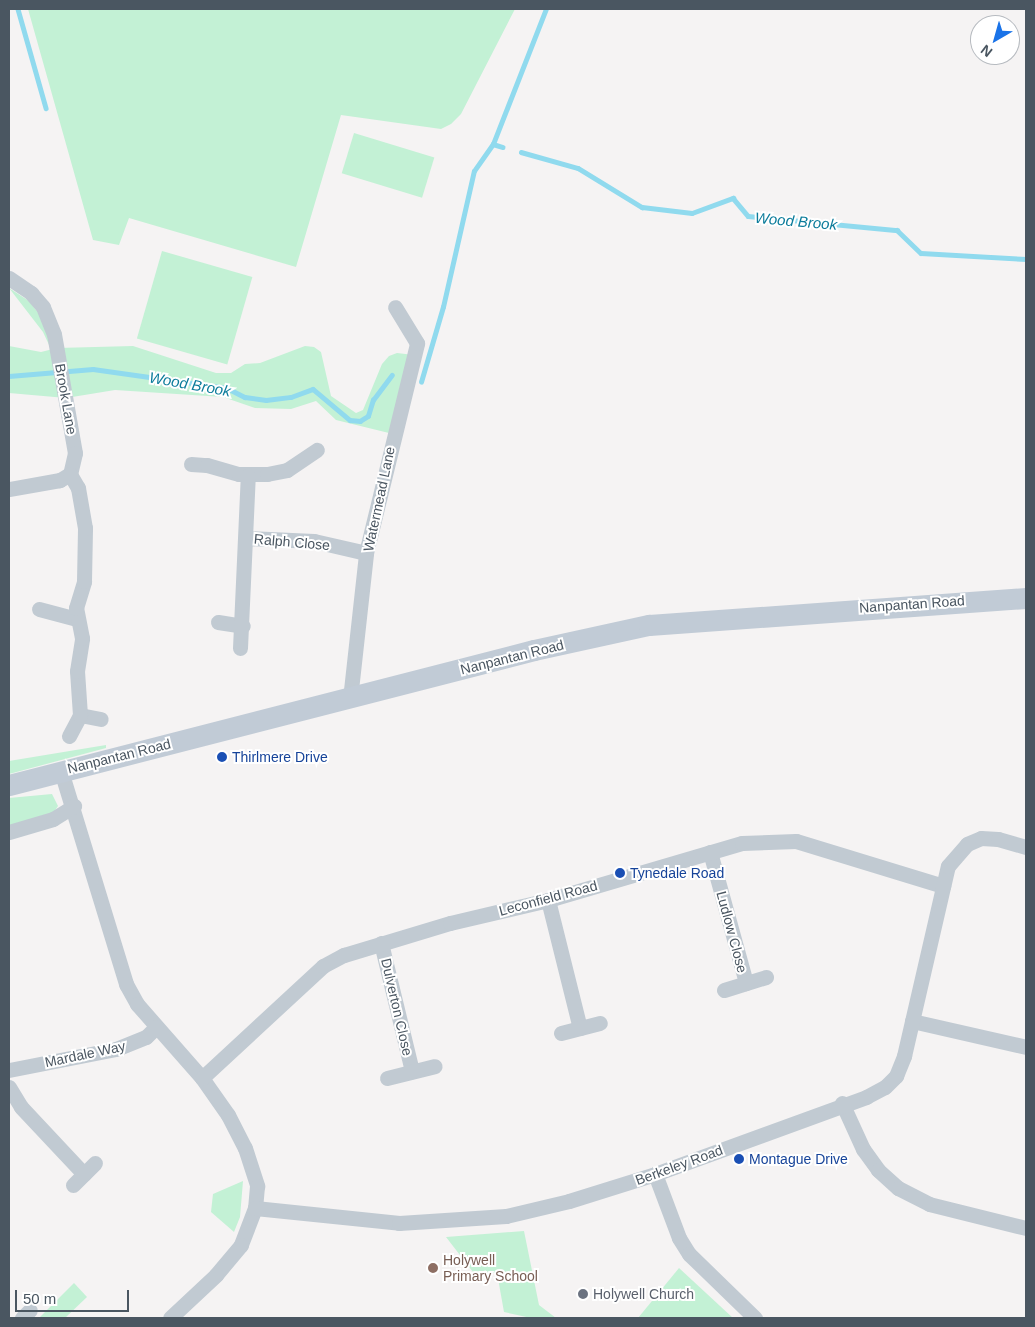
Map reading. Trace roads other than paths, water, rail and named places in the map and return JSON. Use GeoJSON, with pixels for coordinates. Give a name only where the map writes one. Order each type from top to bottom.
{"type":"FeatureCollection","features":[{"type":"Feature","properties":{"kind":"street","name":"Brook Lane"},"geometry":{"type":"LineString","coordinates":[[9,278],[31,293],[43,307],[54,334],[74,453],[70,474]]}},
{"type":"Feature","properties":{"kind":"street","name":"Watermead Lane"},"geometry":{"type":"LineString","coordinates":[[350,699],[366,553],[417,343],[394,307]]}},
{"type":"Feature","properties":{"kind":"street"},"geometry":{"type":"LineString","coordinates":[[191,464],[207,465],[248,475],[278,473],[317,450]]}},
{"type":"Feature","properties":{"kind":"street"},"geometry":{"type":"LineString","coordinates":[[9,489],[49,484],[70,474],[78,488],[85,528],[84,581],[76,608],[82,638],[77,671],[80,716],[69,736]]}},
{"type":"Feature","properties":{"kind":"street","name":"Ralph Close"},"geometry":{"type":"LineString","coordinates":[[240,648],[243,626],[248,475]]}},
{"type":"Feature","properties":{"kind":"street","name":"Ralph Close"},"geometry":{"type":"LineString","coordinates":[[247,538],[314,541],[366,553]]}},
{"type":"Feature","properties":{"kind":"street","name":"Nanpantan Road"},"geometry":{"type":"LineString","coordinates":[[9,785],[350,699],[534,650],[649,625],[1026,598]]}},
{"type":"Feature","properties":{"kind":"street"},"geometry":{"type":"LineString","coordinates":[[39,609],[77,619]]}},
{"type":"Feature","properties":{"kind":"street"},"geometry":{"type":"LineString","coordinates":[[218,622],[243,626]]}},
{"type":"Feature","properties":{"kind":"street"},"geometry":{"type":"LineString","coordinates":[[80,716],[101,720]]}},
{"type":"Feature","properties":{"kind":"street"},"geometry":{"type":"LineString","coordinates":[[61,771],[74,806],[126,984],[156,1027],[202,1078],[228,1115],[245,1148],[256,1186],[255,1208],[248,1233],[231,1258],[170,1318]]}},
{"type":"Feature","properties":{"kind":"street"},"geometry":{"type":"LineString","coordinates":[[9,832],[59,817],[74,806]]}},
{"type":"Feature","properties":{"kind":"street"},"geometry":{"type":"LineString","coordinates":[[943,886],[948,866],[967,844],[980,838],[998,839],[1026,847]]}},
{"type":"Feature","properties":{"kind":"street","name":"Leconfield Road"},"geometry":{"type":"LineString","coordinates":[[202,1078],[324,966],[382,943],[450,923],[548,900],[742,843],[796,841],[943,886]]}},
{"type":"Feature","properties":{"kind":"street","name":"Ludlow Close"},"geometry":{"type":"LineString","coordinates":[[710,852],[746,983]]}},
{"type":"Feature","properties":{"kind":"street","name":"Berkeley Road"},"geometry":{"type":"LineString","coordinates":[[255,1208],[399,1223],[506,1216],[569,1202],[655,1174],[879,1090],[896,1076],[912,1021],[943,886]]}},
{"type":"Feature","properties":{"kind":"street"},"geometry":{"type":"LineString","coordinates":[[548,900],[580,1028]]}},
{"type":"Feature","properties":{"kind":"street","name":"Dulverton Close"},"geometry":{"type":"LineString","coordinates":[[382,943],[412,1070]]}},
{"type":"Feature","properties":{"kind":"street","name":"Ludlow Close"},"geometry":{"type":"LineString","coordinates":[[724,990],[766,977]]}},
{"type":"Feature","properties":{"kind":"street"},"geometry":{"type":"LineString","coordinates":[[912,1021],[1026,1047]]}},
{"type":"Feature","properties":{"kind":"street"},"geometry":{"type":"LineString","coordinates":[[560,1034],[600,1023]]}},
{"type":"Feature","properties":{"kind":"street","name":"Mardale Way"},"geometry":{"type":"LineString","coordinates":[[9,1070],[116,1049],[146,1038],[156,1027]]}},
{"type":"Feature","properties":{"kind":"street","name":"Dulverton Close"},"geometry":{"type":"LineString","coordinates":[[387,1078],[412,1070],[435,1066]]}},
{"type":"Feature","properties":{"kind":"street"},"geometry":{"type":"LineString","coordinates":[[9,1087],[21,1107],[90,1168],[73,1185]]}},
{"type":"Feature","properties":{"kind":"street"},"geometry":{"type":"LineString","coordinates":[[842,1104],[863,1149],[878,1170],[898,1188],[929,1204],[1026,1228]]}},
{"type":"Feature","properties":{"kind":"street"},"geometry":{"type":"LineString","coordinates":[[655,1174],[679,1238],[689,1254],[755,1318]]}},
{"type":"Feature","properties":{"kind":"street"},"geometry":{"type":"LineString","coordinates":[[9,1311],[16,1318]]}},
{"type":"Feature","properties":{"kind":"waterway"},"geometry":{"type":"LineString","coordinates":[[18,9],[46,108]]}},
{"type":"Feature","properties":{"kind":"waterway"},"geometry":{"type":"LineString","coordinates":[[493,144],[546,9]]}},
{"type":"Feature","properties":{"kind":"waterway","name":"Wood Brook"},"geometry":{"type":"LineString","coordinates":[[421,382],[443,307],[474,171],[493,144],[503,147]]}},
{"type":"Feature","properties":{"kind":"waterway","name":"Wood Brook"},"geometry":{"type":"LineString","coordinates":[[521,152],[578,168],[642,207],[692,213],[733,198],[748,216],[897,230],[921,253],[1026,259]]}},
{"type":"Feature","properties":{"kind":"waterway","name":"Wood Brook"},"geometry":{"type":"LineString","coordinates":[[9,376],[93,369],[227,388],[245,397],[266,400],[291,397],[313,389],[350,420],[360,421],[368,416],[373,400],[392,375]]}},
{"type":"Feature","properties":{"kind":"place","name":"Thirlmere Drive"},"geometry":{"type":"Point","coordinates":[222,757]}},
{"type":"Feature","properties":{"kind":"place","name":"Tynedale Road"},"geometry":{"type":"Point","coordinates":[620,873]}},
{"type":"Feature","properties":{"kind":"place","name":"Montague Drive"},"geometry":{"type":"Point","coordinates":[739,1159]}},
{"type":"Feature","properties":{"kind":"place","name":"Holywell Primary School"},"geometry":{"type":"Point","coordinates":[433,1268]}},
{"type":"Feature","properties":{"kind":"place","name":"Holywell Church"},"geometry":{"type":"Point","coordinates":[583,1294]}}]}
